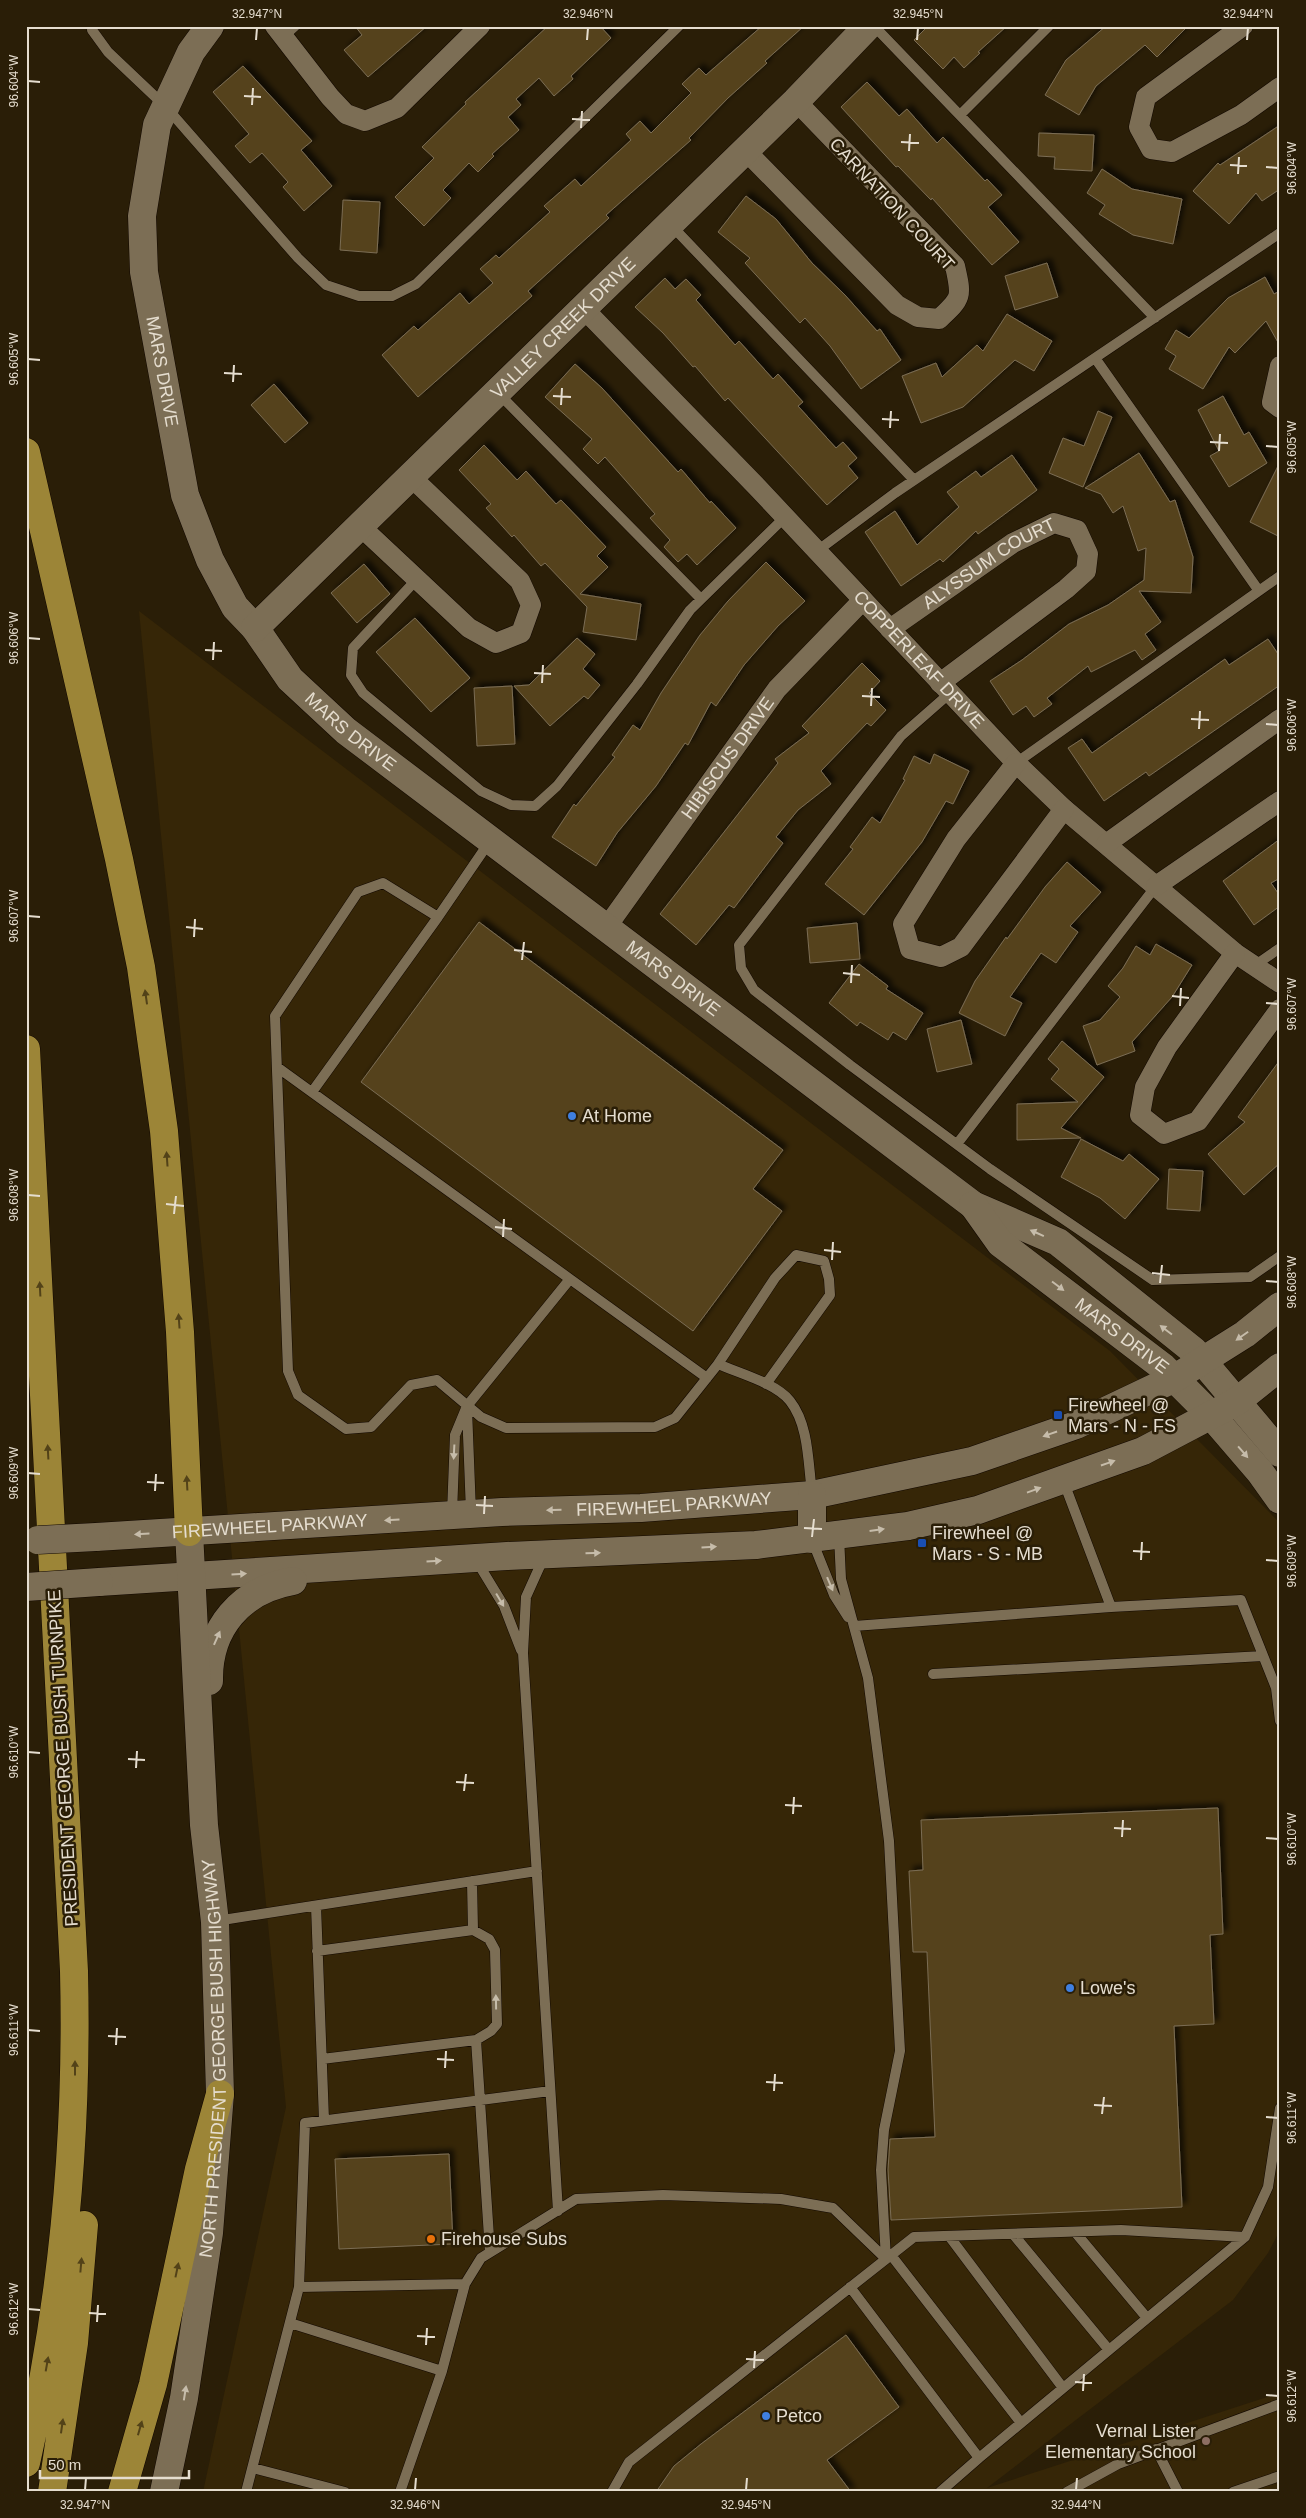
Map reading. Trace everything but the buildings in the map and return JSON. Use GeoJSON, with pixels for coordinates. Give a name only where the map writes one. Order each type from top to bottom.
{"type":"FeatureCollection","features":[{"type":"Feature","properties":{"kind":"highway"},"geometry":{"type":"LineString","coordinates":[[26,452],[142,967],[164,1130],[180,1332],[189,1532]]}},
{"type":"Feature","properties":{"kind":"highway","name":"PRESIDENT GEORGE BUSH TURNPIKE"},"geometry":{"type":"LineString","coordinates":[[26,1049],[74,1971],[73,2116],[66,2216],[46,2369],[26,2463]]}},
{"type":"Feature","properties":{"kind":"highway"},"geometry":{"type":"LineString","coordinates":[[122,2492],[153,2384],[199,2169],[220,2094]]}},
{"type":"Feature","properties":{"kind":"highway"},"geometry":{"type":"LineString","coordinates":[[52,2492],[74,2343],[86,2200],[73,2116]]}},
{"type":"Feature","properties":{"kind":"main road","name":"MARS DRIVE"},"geometry":{"type":"LineString","coordinates":[[210,26],[191,52],[157,125],[142,216],[144,272],[185,494],[210,560],[235,608],[255,628],[290,679],[346,731],[973,1205],[1058,1242],[1194,1351],[1280,1453]]}},
{"type":"Feature","properties":{"kind":"main road","name":"VALLEY CREEK DRIVE"},"geometry":{"type":"LineString","coordinates":[[255,628],[409,475],[796,101],[868,26]]}},
{"type":"Feature","properties":{"kind":"main road","name":"MARS DRIVE"},"geometry":{"type":"LineString","coordinates":[[973,1205],[1000,1243],[1124,1336],[1174,1378],[1211,1415],[1260,1472],[1280,1500]]}},
{"type":"Feature","properties":{"kind":"main road","name":"FIREWHEEL PARKWAY"},"geometry":{"type":"LineString","coordinates":[[26,1541],[650,1507],[812,1495],[972,1461],[1076,1425],[1203,1362],[1245,1334],[1280,1306]]}},
{"type":"Feature","properties":{"kind":"main road"},"geometry":{"type":"LineString","coordinates":[[26,1587],[475,1558],[756,1545],[908,1526],[978,1510],[1143,1451],[1236,1402],[1280,1367]]}},
{"type":"Feature","properties":{"kind":"main road"},"geometry":{"type":"LineString","coordinates":[[812,1495],[812,1539]]}},
{"type":"Feature","properties":{"kind":"main road","name":"NORTH PRESIDENT GEORGE BUSH HIGHWAY"},"geometry":{"type":"LineString","coordinates":[[164,2492],[184,2398],[209,2233],[220,2094],[215,1922],[204,1824],[189,1532]]}},
{"type":"Feature","properties":{"kind":"main road"},"geometry":{"type":"LineString","coordinates":[[204,1824],[211,1783],[212,1759],[209,1667],[217,1634],[238,1607],[260,1590],[312,1578],[333,1568]]}},
{"type":"Feature","properties":{"kind":"street"},"geometry":{"type":"LineString","coordinates":[[284,30],[330,97],[346,114],[365,121],[397,108],[480,26]]}},
{"type":"Feature","properties":{"kind":"street"},"geometry":{"type":"LineString","coordinates":[[1243,26],[1146,97],[1138,127],[1150,149],[1172,152],[1241,115],[1280,87]]}},
{"type":"Feature","properties":{"kind":"street","name":"CARNATION COURT"},"geometry":{"type":"LineString","coordinates":[[745,150],[897,305],[918,317],[938,319],[954,305],[958,300],[959,285],[955,266],[796,101]]}},
{"type":"Feature","properties":{"kind":"street","name":"COPPERLEAF DRIVE"},"geometry":{"type":"LineString","coordinates":[[583,308],[785,517],[1016,763],[1064,809],[1235,952],[1280,984]]}},
{"type":"Feature","properties":{"kind":"street"},"geometry":{"type":"LineString","coordinates":[[1280,366],[1272,402],[1280,408]]}},
{"type":"Feature","properties":{"kind":"street"},"geometry":{"type":"LineString","coordinates":[[359,525],[469,628],[496,643],[520,633],[531,605],[520,582],[409,475]]}},
{"type":"Feature","properties":{"kind":"street","name":"ALYSSUM COURT"},"geometry":{"type":"LineString","coordinates":[[890,629],[1013,543],[1054,523],[1077,530],[1088,554],[1086,571],[945,688]]}},
{"type":"Feature","properties":{"kind":"street","name":"HIBISCUS DRIVE"},"geometry":{"type":"LineString","coordinates":[[606,928],[777,689],[863,600]]}},
{"type":"Feature","properties":{"kind":"street"},"geometry":{"type":"LineString","coordinates":[[1106,844],[1280,719]]}},
{"type":"Feature","properties":{"kind":"street"},"geometry":{"type":"LineString","coordinates":[[1016,763],[956,839],[904,924],[910,949],[941,957],[961,947],[1064,809]]}},
{"type":"Feature","properties":{"kind":"street"},"geometry":{"type":"LineString","coordinates":[[1156,886],[1280,801]]}},
{"type":"Feature","properties":{"kind":"street"},"geometry":{"type":"LineString","coordinates":[[1235,952],[1167,1047],[1145,1087],[1140,1116],[1164,1134],[1198,1121],[1280,1009]]}},
{"type":"Feature","properties":{"kind":"lane"},"geometry":{"type":"LineString","coordinates":[[92,26],[92,30],[108,52],[166,107],[298,258],[326,285],[359,296],[392,296],[416,284],[679,26]]}},
{"type":"Feature","properties":{"kind":"lane"},"geometry":{"type":"LineString","coordinates":[[874,26],[1155,318]]}},
{"type":"Feature","properties":{"kind":"lane"},"geometry":{"type":"LineString","coordinates":[[960,115],[1049,26]]}},
{"type":"Feature","properties":{"kind":"lane"},"geometry":{"type":"LineString","coordinates":[[670,224],[914,480]]}},
{"type":"Feature","properties":{"kind":"lane"},"geometry":{"type":"LineString","coordinates":[[817,551],[914,480],[1280,233]]}},
{"type":"Feature","properties":{"kind":"lane"},"geometry":{"type":"LineString","coordinates":[[1095,358],[1259,591]]}},
{"type":"Feature","properties":{"kind":"lane"},"geometry":{"type":"LineString","coordinates":[[496,391],[701,599]]}},
{"type":"Feature","properties":{"kind":"lane"},"geometry":{"type":"LineString","coordinates":[[417,579],[353,648],[351,675],[363,693],[481,791],[512,805],[535,806],[557,786],[638,684],[690,610],[785,517]]}},
{"type":"Feature","properties":{"kind":"lane"},"geometry":{"type":"LineString","coordinates":[[1016,763],[1280,576]]}},
{"type":"Feature","properties":{"kind":"lane"},"geometry":{"type":"LineString","coordinates":[[945,688],[901,736],[740,945],[741,968],[754,990],[850,1065],[957,1144],[1153,1280],[1250,1277],[1280,1256]]}},
{"type":"Feature","properties":{"kind":"lane"},"geometry":{"type":"LineString","coordinates":[[312,1092],[438,918],[490,840]]}},
{"type":"Feature","properties":{"kind":"lane"},"geometry":{"type":"LineString","coordinates":[[438,918],[383,883],[358,892],[276,1016],[288,1372],[298,1395],[346,1429],[371,1426],[412,1385],[437,1380],[481,1417],[506,1428],[655,1427],[675,1418],[718,1364],[775,1278],[796,1255],[824,1261],[829,1279],[830,1296],[766,1384]]}},
{"type":"Feature","properties":{"kind":"lane"},"geometry":{"type":"LineString","coordinates":[[957,1144],[1156,886]]}},
{"type":"Feature","properties":{"kind":"lane"},"geometry":{"type":"LineString","coordinates":[[1254,966],[1280,948]]}},
{"type":"Feature","properties":{"kind":"lane"},"geometry":{"type":"LineString","coordinates":[[277,1067],[707,1378]]}},
{"type":"Feature","properties":{"kind":"lane"},"geometry":{"type":"LineString","coordinates":[[461,1516],[455,1435],[467,1406],[570,1279]]}},
{"type":"Feature","properties":{"kind":"lane"},"geometry":{"type":"LineString","coordinates":[[718,1364],[766,1384],[789,1400],[801,1420],[812,1495]]}},
{"type":"Feature","properties":{"kind":"lane"},"geometry":{"type":"LineString","coordinates":[[461,1516],[467,1406]]}},
{"type":"Feature","properties":{"kind":"lane"},"geometry":{"type":"LineString","coordinates":[[1062,1479],[1111,1607]]}},
{"type":"Feature","properties":{"kind":"lane"},"geometry":{"type":"LineString","coordinates":[[838,1536],[841,1579],[868,1678],[889,1841],[900,2050],[884,2130],[881,2170],[889,2257]]}},
{"type":"Feature","properties":{"kind":"lane"},"geometry":{"type":"LineString","coordinates":[[812,1539],[834,1595],[854,1626]]}},
{"type":"Feature","properties":{"kind":"lane"},"geometry":{"type":"LineString","coordinates":[[545,1554],[526,1597],[522,1653],[558,2211]]}},
{"type":"Feature","properties":{"kind":"lane"},"geometry":{"type":"LineString","coordinates":[[475,1558],[504,1606],[522,1653]]}},
{"type":"Feature","properties":{"kind":"lane"},"geometry":{"type":"LineString","coordinates":[[854,1626],[1111,1607],[1241,1600],[1276,1688],[1280,1721]]}},
{"type":"Feature","properties":{"kind":"lane"},"geometry":{"type":"LineString","coordinates":[[933,1674],[1263,1656]]}},
{"type":"Feature","properties":{"kind":"lane"},"geometry":{"type":"LineString","coordinates":[[215,1922],[537,1871]]}},
{"type":"Feature","properties":{"kind":"lane"},"geometry":{"type":"LineString","coordinates":[[472,1881],[473,1930]]}},
{"type":"Feature","properties":{"kind":"lane"},"geometry":{"type":"LineString","coordinates":[[316,1906],[324,2120]]}},
{"type":"Feature","properties":{"kind":"lane"},"geometry":{"type":"LineString","coordinates":[[317,1951],[473,1930],[489,1939],[496,1950],[496,2024],[491,2031],[476,2040],[322,2059]]}},
{"type":"Feature","properties":{"kind":"lane"},"geometry":{"type":"LineString","coordinates":[[476,2040],[490,2252]]}},
{"type":"Feature","properties":{"kind":"lane"},"geometry":{"type":"LineString","coordinates":[[246,2492],[299,2287],[305,2123],[550,2091]]}},
{"type":"Feature","properties":{"kind":"lane"},"geometry":{"type":"LineString","coordinates":[[940,2492],[1245,2237],[1268,2187],[1280,2108]]}},
{"type":"Feature","properties":{"kind":"lane"},"geometry":{"type":"LineString","coordinates":[[400,2492],[442,2370],[464,2284],[481,2258],[576,2200],[663,2195],[781,2199],[833,2208],[889,2257],[1021,2423]]}},
{"type":"Feature","properties":{"kind":"lane"},"geometry":{"type":"LineString","coordinates":[[612,2492],[629,2462],[914,2237],[1121,2230],[1245,2237]]}},
{"type":"Feature","properties":{"kind":"lane"},"geometry":{"type":"LineString","coordinates":[[1075,2232],[1147,2318]]}},
{"type":"Feature","properties":{"kind":"lane"},"geometry":{"type":"LineString","coordinates":[[1013,2234],[1109,2350]]}},
{"type":"Feature","properties":{"kind":"lane"},"geometry":{"type":"LineString","coordinates":[[950,2236],[1063,2388]]}},
{"type":"Feature","properties":{"kind":"lane"},"geometry":{"type":"LineString","coordinates":[[299,2287],[464,2284]]}},
{"type":"Feature","properties":{"kind":"lane"},"geometry":{"type":"LineString","coordinates":[[850,2287],[979,2458]]}},
{"type":"Feature","properties":{"kind":"lane"},"geometry":{"type":"LineString","coordinates":[[290,2324],[442,2370]]}},
{"type":"Feature","properties":{"kind":"lane"},"geometry":{"type":"LineString","coordinates":[[1067,2492],[1118,2464],[1280,2404]]}},
{"type":"Feature","properties":{"kind":"lane"},"geometry":{"type":"LineString","coordinates":[[1156,2450],[1178,2492]]}},
{"type":"Feature","properties":{"kind":"lane"},"geometry":{"type":"LineString","coordinates":[[252,2468],[345,2492]]}},
{"type":"Feature","properties":{"kind":"lane"},"geometry":{"type":"LineString","coordinates":[[1233,2492],[1280,2476]]}},
{"type":"Feature","properties":{"kind":"shaded area"},"geometry":{"type":"Polygon","coordinates":[[[139,611],[1110,1351],[1280,1523],[1280,2230],[1268,2253],[1233,2300],[987,2488],[1280,2393],[1280,2492],[203,2492],[286,2107],[139,611]]]}},
{"type":"Feature","properties":{"kind":"place","name":"At Home"},"geometry":{"type":"Point","coordinates":[572,1116]}},
{"type":"Feature","properties":{"kind":"place","name":"Firewheel @ Mars - N - FS"},"geometry":{"type":"Point","coordinates":[1058,1415]}},
{"type":"Feature","properties":{"kind":"place","name":"Firewheel @ Mars - S - MB"},"geometry":{"type":"Point","coordinates":[922,1543]}},
{"type":"Feature","properties":{"kind":"place","name":"Lowe's"},"geometry":{"type":"Point","coordinates":[1070,1988]}},
{"type":"Feature","properties":{"kind":"place","name":"Firehouse Subs"},"geometry":{"type":"Point","coordinates":[431,2239]}},
{"type":"Feature","properties":{"kind":"place","name":"Petco"},"geometry":{"type":"Point","coordinates":[766,2416]}},
{"type":"Feature","properties":{"kind":"place","name":"Vernal Lister Elementary School"},"geometry":{"type":"Point","coordinates":[1206,2441]}}]}
